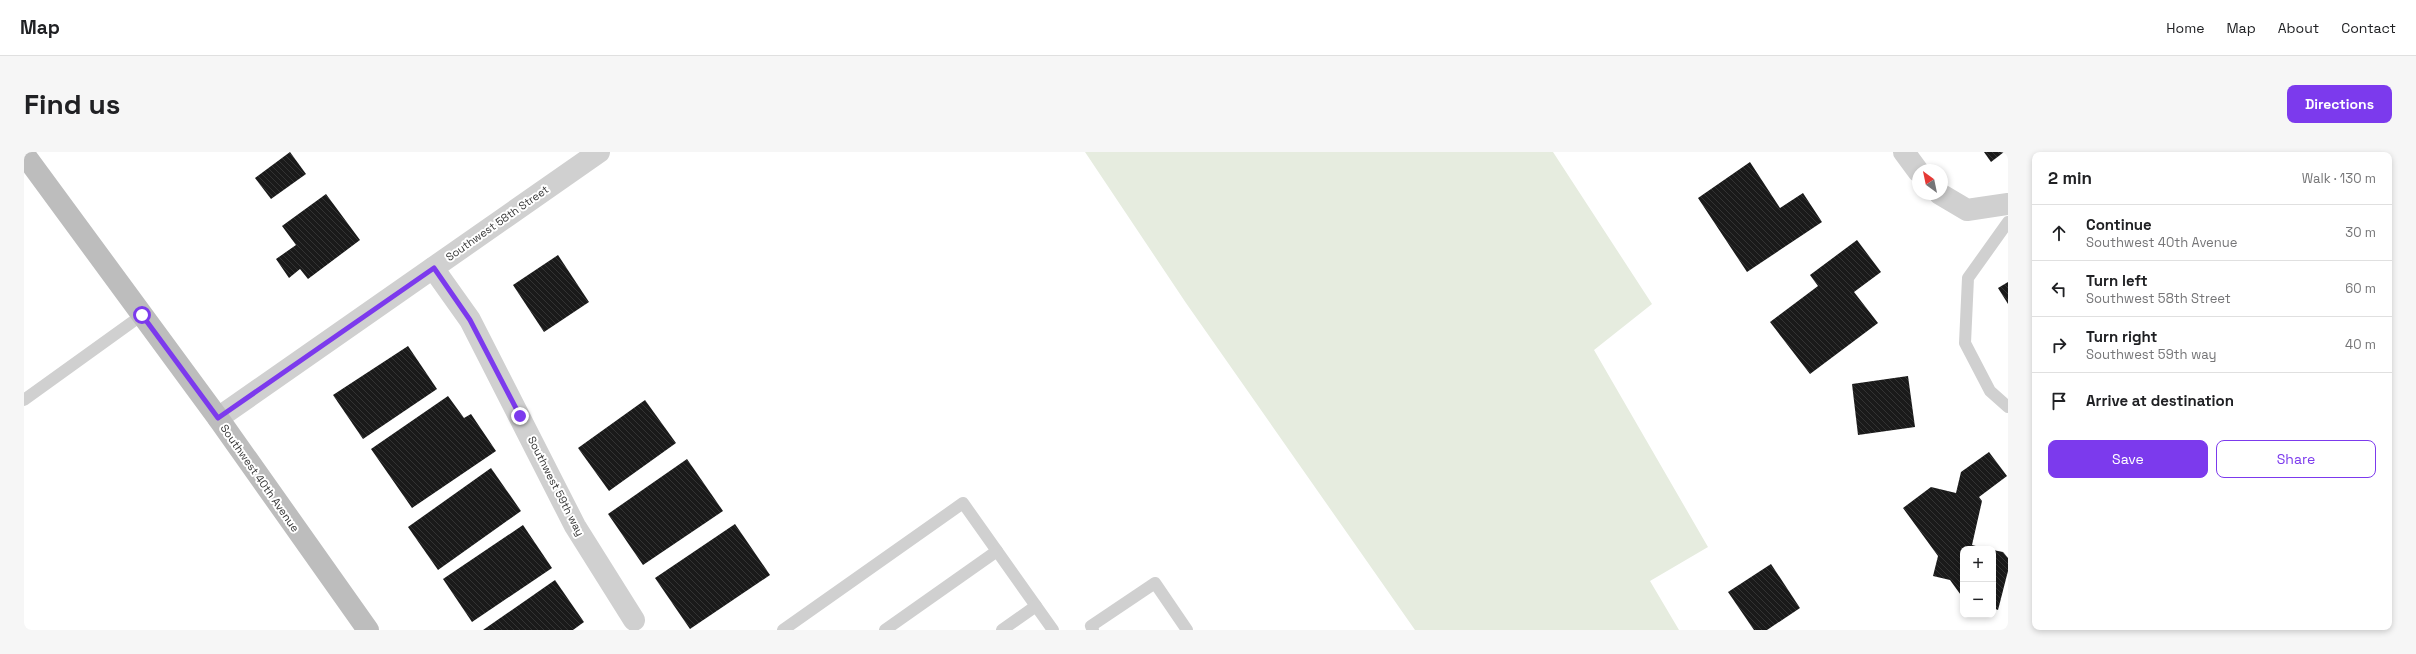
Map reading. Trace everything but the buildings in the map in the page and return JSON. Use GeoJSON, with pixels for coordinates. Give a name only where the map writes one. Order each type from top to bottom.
{"type":"FeatureCollection","features":[{"type":"Feature","properties":{"kind":"street","name":"Southwest 58th Street"},"geometry":{"type":"LineString","coordinates":[[218,418],[599,152]]}},
{"type":"Feature","properties":{"kind":"street"},"geometry":{"type":"LineString","coordinates":[[1904,152],[1913,164]]}},
{"type":"Feature","properties":{"kind":"street","name":"Southwest 40th Avenue"},"geometry":{"type":"LineString","coordinates":[[24,154],[218,418],[368,630]]}},
{"type":"Feature","properties":{"kind":"street"},"geometry":{"type":"LineString","coordinates":[[1948,199],[1967,210],[2008,204]]}},
{"type":"Feature","properties":{"kind":"street","name":"Southwest 59th way"},"geometry":{"type":"LineString","coordinates":[[434,268],[470,320],[575,526],[634,620]]}},
{"type":"Feature","properties":{"kind":"lane"},"geometry":{"type":"LineString","coordinates":[[2008,222],[1968,278],[1965,343],[1990,391],[2008,407]]}},
{"type":"Feature","properties":{"kind":"lane"},"geometry":{"type":"LineString","coordinates":[[24,400],[142,315]]}},
{"type":"Feature","properties":{"kind":"lane"},"geometry":{"type":"LineString","coordinates":[[783,630],[963,503],[1054,630]]}},
{"type":"Feature","properties":{"kind":"lane"},"geometry":{"type":"LineString","coordinates":[[884,630],[997,550]]}},
{"type":"Feature","properties":{"kind":"lane"},"geometry":{"type":"LineString","coordinates":[[1093,630],[1091,626],[1155,583],[1187,630]]}},
{"type":"Feature","properties":{"kind":"lane"},"geometry":{"type":"LineString","coordinates":[[1002,630],[1036,606]]}},
{"type":"Feature","properties":{"kind":"shaded area"},"geometry":{"type":"Polygon","coordinates":[[[1085,152],[1553,152],[1652,304],[1594,350],[1708,547],[1650,581],[1679,630],[1415,630],[1186,303],[1085,152]]]}},
{"type":"Feature","properties":{"kind":"route"},"geometry":{"type":"LineString","coordinates":[[142,315],[218,418],[434,268],[470,320],[520,416]]}}]}
